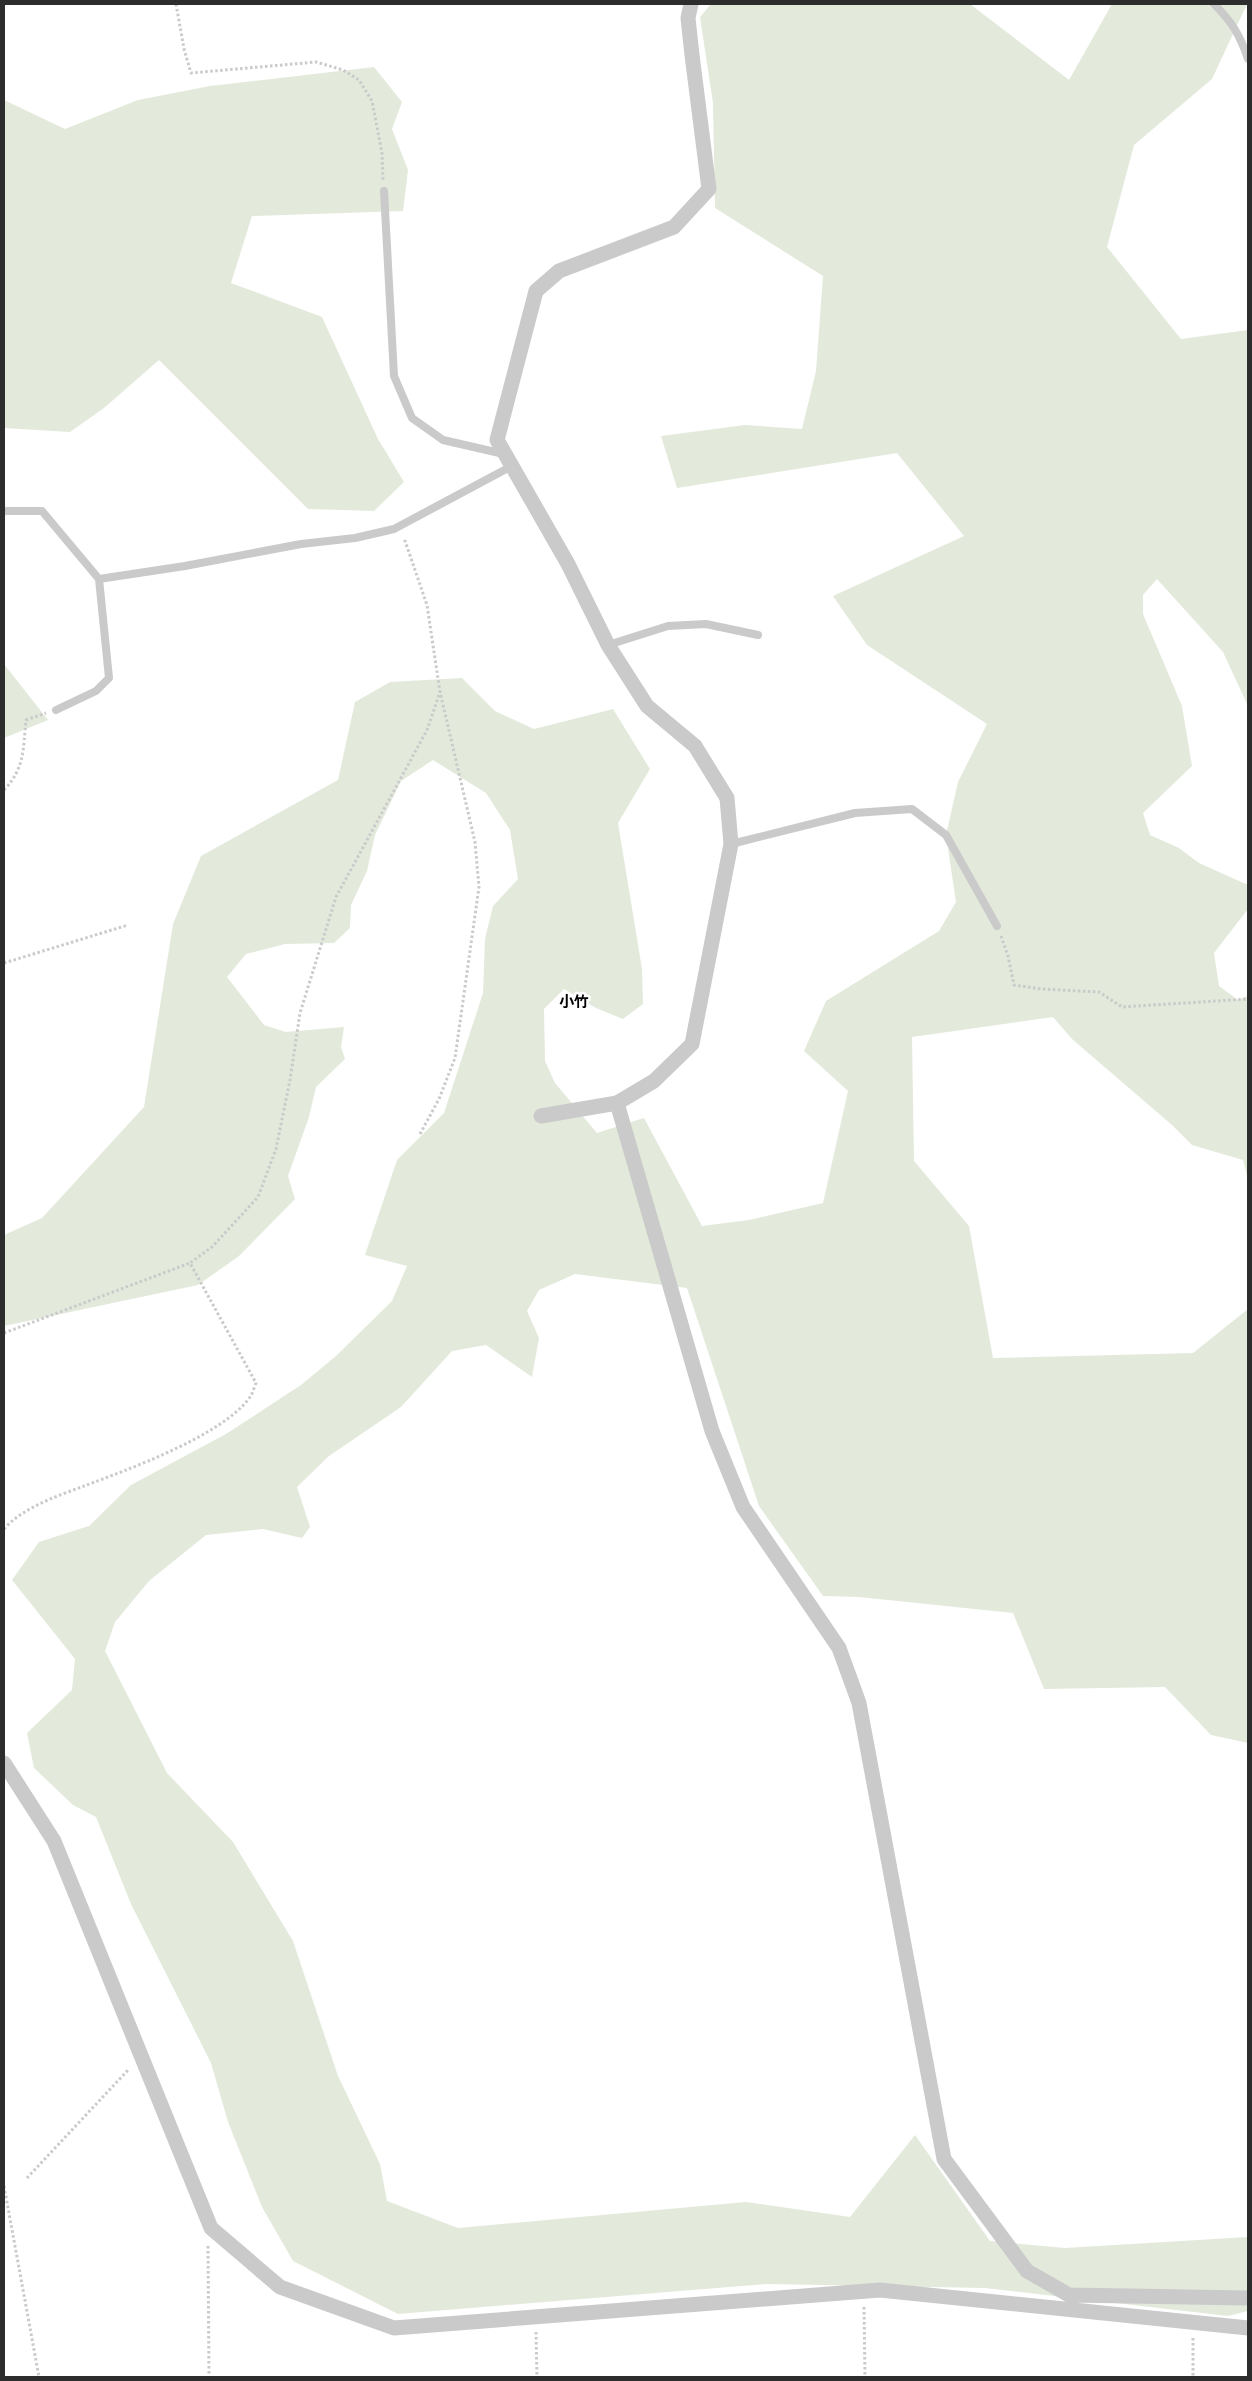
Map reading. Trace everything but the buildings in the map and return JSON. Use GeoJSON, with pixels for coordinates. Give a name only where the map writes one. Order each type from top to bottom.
{"type":"FeatureCollection","features":[{"type":"Feature","properties":{"kind":"street"},"geometry":{"type":"LineString","coordinates":[[541,1116],[617,1103],[654,1081],[692,1044],[731,844],[727,798],[695,746],[647,706],[608,645],[568,564],[497,440],[536,291],[559,271],[674,227],[709,189],[688,18],[690,4]]}},
{"type":"Feature","properties":{"kind":"street"},"geometry":{"type":"LineString","coordinates":[[617,1103],[712,1431],[743,1507],[839,1648],[859,1703],[944,2158],[1027,2271],[1069,2295],[1248,2298]]}},
{"type":"Feature","properties":{"kind":"street"},"geometry":{"type":"LineString","coordinates":[[4,1763],[54,1841],[211,2228],[280,2287],[394,2328],[880,2290],[1248,2328]]}},
{"type":"Feature","properties":{"kind":"lane"},"geometry":{"type":"LineString","coordinates":[[1214,4],[1235,28],[1248,59]]}},
{"type":"Feature","properties":{"kind":"lane"},"geometry":{"type":"LineString","coordinates":[[384,192],[394,376],[412,418],[443,440],[507,460]]}},
{"type":"Feature","properties":{"kind":"lane"},"geometry":{"type":"LineString","coordinates":[[100,579],[185,566],[301,544],[355,538],[400,525],[507,460]]}},
{"type":"Feature","properties":{"kind":"lane"},"geometry":{"type":"LineString","coordinates":[[4,511],[42,511],[100,579],[109,678],[96,691],[56,710]]}},
{"type":"Feature","properties":{"kind":"lane"},"geometry":{"type":"LineString","coordinates":[[608,645],[668,626],[706,624],[758,635]]}},
{"type":"Feature","properties":{"kind":"lane"},"geometry":{"type":"LineString","coordinates":[[731,844],[855,813],[912,809],[946,835],[997,926]]}},
{"type":"Feature","properties":{"kind":"path"},"geometry":{"type":"LineString","coordinates":[[176,4],[179,9],[184,49],[192,73],[316,62],[343,70],[359,80],[372,101],[382,153],[384,192]]}},
{"type":"Feature","properties":{"kind":"path"},"geometry":{"type":"LineString","coordinates":[[400,525],[427,605],[440,692],[475,842],[479,887],[455,1058],[439,1100],[420,1134]]}},
{"type":"Feature","properties":{"kind":"path"},"geometry":{"type":"LineString","coordinates":[[4,1333],[190,1263],[212,1247],[258,1196],[276,1149],[290,1080],[300,1012],[336,897],[427,730],[440,692]]}},
{"type":"Feature","properties":{"kind":"path"},"geometry":{"type":"LineString","coordinates":[[4,790],[13,780],[24,758],[26,720],[56,710]]}},
{"type":"Feature","properties":{"kind":"path"},"geometry":{"type":"LineString","coordinates":[[4,963],[128,924]]}},
{"type":"Feature","properties":{"kind":"path"},"geometry":{"type":"LineString","coordinates":[[997,926],[1008,956],[1014,985],[1041,989],[1099,992],[1122,1007],[1248,999]]}},
{"type":"Feature","properties":{"kind":"path"},"geometry":{"type":"LineString","coordinates":[[4,1530],[11,1521],[55,1497],[133,1468],[186,1443],[222,1423],[250,1397],[256,1383],[190,1263]]}},
{"type":"Feature","properties":{"kind":"path"},"geometry":{"type":"LineString","coordinates":[[26,2178],[141,2056]]}},
{"type":"Feature","properties":{"kind":"path"},"geometry":{"type":"LineString","coordinates":[[4,2186],[39,2377]]}},
{"type":"Feature","properties":{"kind":"path"},"geometry":{"type":"LineString","coordinates":[[209,2377],[207,2250],[211,2228]]}},
{"type":"Feature","properties":{"kind":"path"},"geometry":{"type":"LineString","coordinates":[[864,2291],[865,2377]]}},
{"type":"Feature","properties":{"kind":"path"},"geometry":{"type":"LineString","coordinates":[[536,2317],[537,2377]]}},
{"type":"Feature","properties":{"kind":"path"},"geometry":{"type":"LineString","coordinates":[[1193,2322],[1193,2377]]}},
{"type":"Feature","properties":{"kind":"green space"},"geometry":{"type":"Polygon","coordinates":[[[711,4],[970,4],[1069,80],[1112,4],[1247,4],[1212,79],[1134,145],[1107,247],[1181,339],[1248,330],[1248,706],[1223,652],[1157,579],[1143,595],[1143,614],[1182,706],[1192,766],[1143,813],[1150,835],[1179,848],[1199,863],[1248,885],[1248,909],[1214,953],[1219,986],[1238,1000],[1248,996],[1248,1179],[1243,1160],[1192,1145],[1172,1125],[1072,1039],[1053,1017],[912,1037],[914,1161],[969,1226],[993,1358],[1193,1353],[1248,1309],[1248,1743],[1211,1735],[1165,1687],[1044,1689],[1013,1613],[859,1597],[823,1596],[759,1506],[687,1288],[575,1274],[539,1290],[527,1311],[539,1338],[532,1377],[486,1345],[452,1351],[401,1407],[329,1456],[297,1487],[310,1527],[302,1538],[263,1529],[206,1535],[149,1581],[115,1622],[105,1651],[167,1773],[233,1842],[293,1941],[338,2076],[380,2164],[387,2201],[458,2228],[746,2202],[850,2217],[915,2135],[990,2241],[1065,2248],[1248,2237],[1248,2311],[1228,2316],[985,2288],[766,2284],[398,2314],[293,2261],[262,2207],[228,2122],[211,2063],[131,1904],[96,1817],[73,1805],[34,1768],[27,1733],[72,1690],[75,1659],[12,1580],[39,1542],[89,1526],[131,1485],[226,1434],[301,1385],[336,1356],[392,1301],[407,1266],[365,1255],[397,1160],[444,1113],[483,993],[485,939],[493,906],[518,879],[510,830],[486,793],[433,760],[401,781],[375,835],[367,871],[351,905],[350,928],[334,943],[285,944],[246,954],[227,977],[264,1025],[286,1032],[344,1027],[341,1047],[345,1059],[316,1087],[309,1117],[288,1176],[295,1199],[239,1256],[198,1285],[4,1326],[4,1235],[42,1218],[144,1107],[173,924],[201,856],[338,780],[355,702],[390,682],[462,678],[495,711],[534,729],[613,709],[650,769],[618,823],[642,969],[643,1004],[623,1019],[596,1008],[564,989],[544,1009],[545,1061],[555,1083],[597,1133],[644,1118],[702,1226],[749,1220],[823,1203],[848,1091],[804,1051],[826,1001],[939,931],[956,902],[946,835],[958,782],[987,724],[867,645],[833,596],[964,536],[897,453],[677,488],[661,436],[745,425],[802,429],[816,371],[823,276],[715,208],[713,103],[700,17],[711,4]]]}},
{"type":"Feature","properties":{"kind":"green space"},"geometry":{"type":"Polygon","coordinates":[[[374,67],[402,102],[392,129],[408,170],[403,211],[252,216],[231,283],[322,317],[378,439],[404,482],[374,511],[308,509],[159,360],[104,408],[70,432],[4,428],[4,100],[65,129],[138,100],[210,86],[374,67]]]}},
{"type":"Feature","properties":{"kind":"green space"},"geometry":{"type":"Polygon","coordinates":[[[4,664],[48,720],[4,738],[4,664]]]}},
{"type":"Feature","properties":{"kind":"district","name":"小竹"},"geometry":{"type":"Point","coordinates":[574,1002]}}]}
